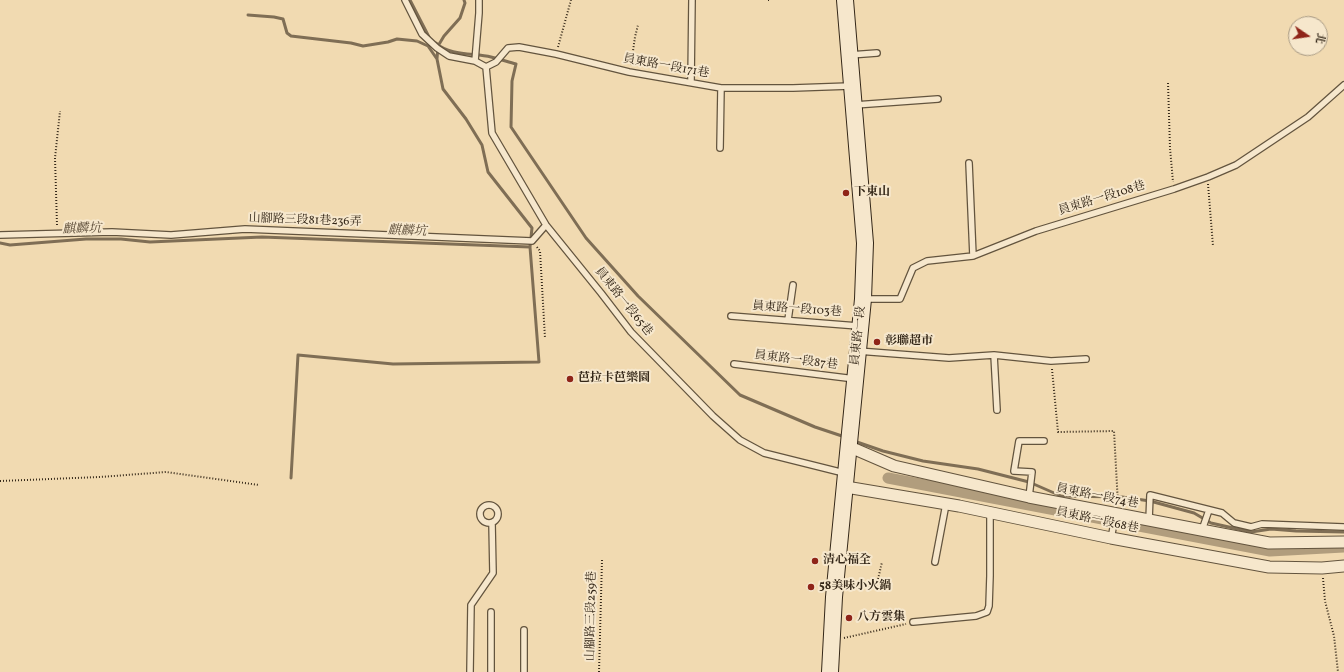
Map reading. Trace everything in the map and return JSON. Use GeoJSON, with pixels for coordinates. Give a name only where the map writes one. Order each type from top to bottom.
{"type":"FeatureCollection","features":[{"type":"Feature","properties":{"kind":"main road","name":"員東路一段"},"geometry":{"type":"LineString","coordinates":[[830,672],[831,636],[836,579],[850,447],[863,299],[865,243],[845,0]]}},
{"type":"Feature","properties":{"kind":"street","name":"員東路一段74巷"},"geometry":{"type":"LineString","coordinates":[[850,447],[894,466],[1116,514],[1269,543],[1344,542]]}},
{"type":"Feature","properties":{"kind":"street","name":"員東路一段68巷"},"geometry":{"type":"LineString","coordinates":[[846,480],[946,504],[1111,538],[1269,567],[1322,568],[1344,566]]}},
{"type":"Feature","properties":{"kind":"lane"},"geometry":{"type":"LineString","coordinates":[[404,0],[422,34],[437,48],[449,56],[476,61],[486,67]]}},
{"type":"Feature","properties":{"kind":"lane"},"geometry":{"type":"LineString","coordinates":[[476,61],[480,13],[479,0]]}},
{"type":"Feature","properties":{"kind":"lane"},"geometry":{"type":"LineString","coordinates":[[691,82],[692,0]]}},
{"type":"Feature","properties":{"kind":"lane","name":"員東路一段171巷"},"geometry":{"type":"LineString","coordinates":[[486,67],[496,62],[508,48],[519,47],[556,54],[630,72],[721,88],[852,86]]}},
{"type":"Feature","properties":{"kind":"lane"},"geometry":{"type":"LineString","coordinates":[[850,56],[877,53]]}},
{"type":"Feature","properties":{"kind":"lane","name":"員東路一段65巷"},"geometry":{"type":"LineString","coordinates":[[486,67],[492,133],[546,225],[631,332],[713,416],[740,440],[764,453],[846,480]]}},
{"type":"Feature","properties":{"kind":"lane","name":"員東路一段108巷"},"geometry":{"type":"LineString","coordinates":[[863,299],[900,299],[912,268],[927,261],[973,256],[1036,231],[1174,189],[1236,165],[1308,117],[1344,85]]}},
{"type":"Feature","properties":{"kind":"lane"},"geometry":{"type":"LineString","coordinates":[[720,148],[721,88]]}},
{"type":"Feature","properties":{"kind":"lane"},"geometry":{"type":"LineString","coordinates":[[853,105],[938,99]]}},
{"type":"Feature","properties":{"kind":"lane"},"geometry":{"type":"LineString","coordinates":[[969,163],[973,256]]}},
{"type":"Feature","properties":{"kind":"lane"},"geometry":{"type":"LineString","coordinates":[[532,241],[546,225]]}},
{"type":"Feature","properties":{"kind":"lane","name":"山腳路三段81巷236弄"},"geometry":{"type":"LineString","coordinates":[[0,235],[112,232],[171,235],[245,230],[532,241]]}},
{"type":"Feature","properties":{"kind":"lane"},"geometry":{"type":"LineString","coordinates":[[788,320],[793,285]]}},
{"type":"Feature","properties":{"kind":"lane","name":"員東路一段103巷"},"geometry":{"type":"LineString","coordinates":[[731,316],[860,326]]}},
{"type":"Feature","properties":{"kind":"lane"},"geometry":{"type":"LineString","coordinates":[[858,351],[949,358],[994,355],[1051,361],[1086,359]]}},
{"type":"Feature","properties":{"kind":"lane"},"geometry":{"type":"LineString","coordinates":[[994,355],[997,410]]}},
{"type":"Feature","properties":{"kind":"lane","name":"員東路一段87巷"},"geometry":{"type":"LineString","coordinates":[[734,364],[855,379]]}},
{"type":"Feature","properties":{"kind":"lane"},"geometry":{"type":"LineString","coordinates":[[1029,496],[1032,472],[1014,471],[1019,441],[1044,441]]}},
{"type":"Feature","properties":{"kind":"lane"},"geometry":{"type":"LineString","coordinates":[[1149,520],[1150,495],[1222,513],[1234,522],[1251,527],[1262,524],[1344,526]]}},
{"type":"Feature","properties":{"kind":"lane"},"geometry":{"type":"LineString","coordinates":[[935,562],[946,504]]}},
{"type":"Feature","properties":{"kind":"lane"},"geometry":{"type":"LineString","coordinates":[[1202,530],[1209,510]]}},
{"type":"Feature","properties":{"kind":"lane"},"geometry":{"type":"LineString","coordinates":[[913,622],[976,616],[987,612],[989,606],[990,576],[990,512]]}},
{"type":"Feature","properties":{"kind":"lane"},"geometry":{"type":"LineString","coordinates":[[1111,538],[1116,514]]}},
{"type":"Feature","properties":{"kind":"lane"},"geometry":{"type":"LineString","coordinates":[[470,672],[471,605],[493,573],[492,523]]}},
{"type":"Feature","properties":{"kind":"lane"},"geometry":{"type":"LineString","coordinates":[[491,672],[492,612]]}},
{"type":"Feature","properties":{"kind":"lane"},"geometry":{"type":"LineString","coordinates":[[524,630],[524,672]]}},
{"type":"Feature","properties":{"kind":"path"},"geometry":{"type":"LineString","coordinates":[[556,54],[571,0]]}},
{"type":"Feature","properties":{"kind":"path"},"geometry":{"type":"LineString","coordinates":[[630,72],[638,25]]}},
{"type":"Feature","properties":{"kind":"path"},"geometry":{"type":"LineString","coordinates":[[1168,83],[1170,148],[1174,189]]}},
{"type":"Feature","properties":{"kind":"path"},"geometry":{"type":"LineString","coordinates":[[57,234],[55,158],[60,111]]}},
{"type":"Feature","properties":{"kind":"path"},"geometry":{"type":"LineString","coordinates":[[1208,177],[1213,246]]}},
{"type":"Feature","properties":{"kind":"path"},"geometry":{"type":"LineString","coordinates":[[532,241],[540,251],[545,338]]}},
{"type":"Feature","properties":{"kind":"path"},"geometry":{"type":"LineString","coordinates":[[1051,361],[1058,432],[1114,431],[1118,503],[1116,514]]}},
{"type":"Feature","properties":{"kind":"path"},"geometry":{"type":"LineString","coordinates":[[0,480],[100,477],[166,472],[259,485]]}},
{"type":"Feature","properties":{"kind":"path","name":"山腳路三段259巷"},"geometry":{"type":"LineString","coordinates":[[599,672],[602,560]]}},
{"type":"Feature","properties":{"kind":"path"},"geometry":{"type":"LineString","coordinates":[[836,579],[876,588],[882,562]]}},
{"type":"Feature","properties":{"kind":"path"},"geometry":{"type":"LineString","coordinates":[[1322,568],[1326,601],[1334,636],[1338,672]]}},
{"type":"Feature","properties":{"kind":"path"},"geometry":{"type":"LineString","coordinates":[[831,636],[845,638],[885,630],[913,622]]}},
{"type":"Feature","properties":{"kind":"waterway"},"geometry":{"type":"LineString","coordinates":[[410,0],[429,37]]}},
{"type":"Feature","properties":{"kind":"waterway","name":"麒麟坑"},"geometry":{"type":"LineString","coordinates":[[0,243],[10,245],[86,239],[121,239],[150,242],[262,237],[530,247],[532,228],[488,172],[482,145],[466,119],[443,89],[437,59],[438,46],[444,36],[460,18],[465,3],[464,0]]}},
{"type":"Feature","properties":{"kind":"waterway"},"geometry":{"type":"LineString","coordinates":[[248,15],[283,19],[287,33],[291,36],[351,43],[363,46],[397,39],[417,41],[428,46],[437,59]]}},
{"type":"Feature","properties":{"kind":"waterway"},"geometry":{"type":"LineString","coordinates":[[436,43],[455,52],[491,57],[516,64],[512,81],[511,127],[586,238],[638,296],[740,395],[815,427],[845,437]]}},
{"type":"Feature","properties":{"kind":"waterway"},"geometry":{"type":"LineString","coordinates":[[291,478],[298,355],[393,364],[539,362],[530,247]]}},
{"type":"Feature","properties":{"kind":"waterway"},"geometry":{"type":"LineString","coordinates":[[854,441],[883,451],[923,461],[978,469],[1029,482],[1061,496],[1122,497],[1150,501],[1194,513],[1211,523],[1251,532],[1271,529],[1344,532]]}},
{"type":"Feature","properties":{"kind":"waterway"},"geometry":{"type":"LineString","coordinates":[[888,478],[1270,551],[1344,547]]}},
{"type":"Feature","properties":{"kind":"place","name":"下東山"},"geometry":{"type":"Point","coordinates":[846,193]}},
{"type":"Feature","properties":{"kind":"place","name":"彰聯超市"},"geometry":{"type":"Point","coordinates":[877,342]}},
{"type":"Feature","properties":{"kind":"place","name":"芭拉卡芭樂園"},"geometry":{"type":"Point","coordinates":[570,379]}},
{"type":"Feature","properties":{"kind":"place","name":"清心福全"},"geometry":{"type":"Point","coordinates":[815,561]}},
{"type":"Feature","properties":{"kind":"place","name":"58美味小火鍋"},"geometry":{"type":"Point","coordinates":[811,587]}},
{"type":"Feature","properties":{"kind":"place","name":"八方雲集"},"geometry":{"type":"Point","coordinates":[849,618]}}]}
